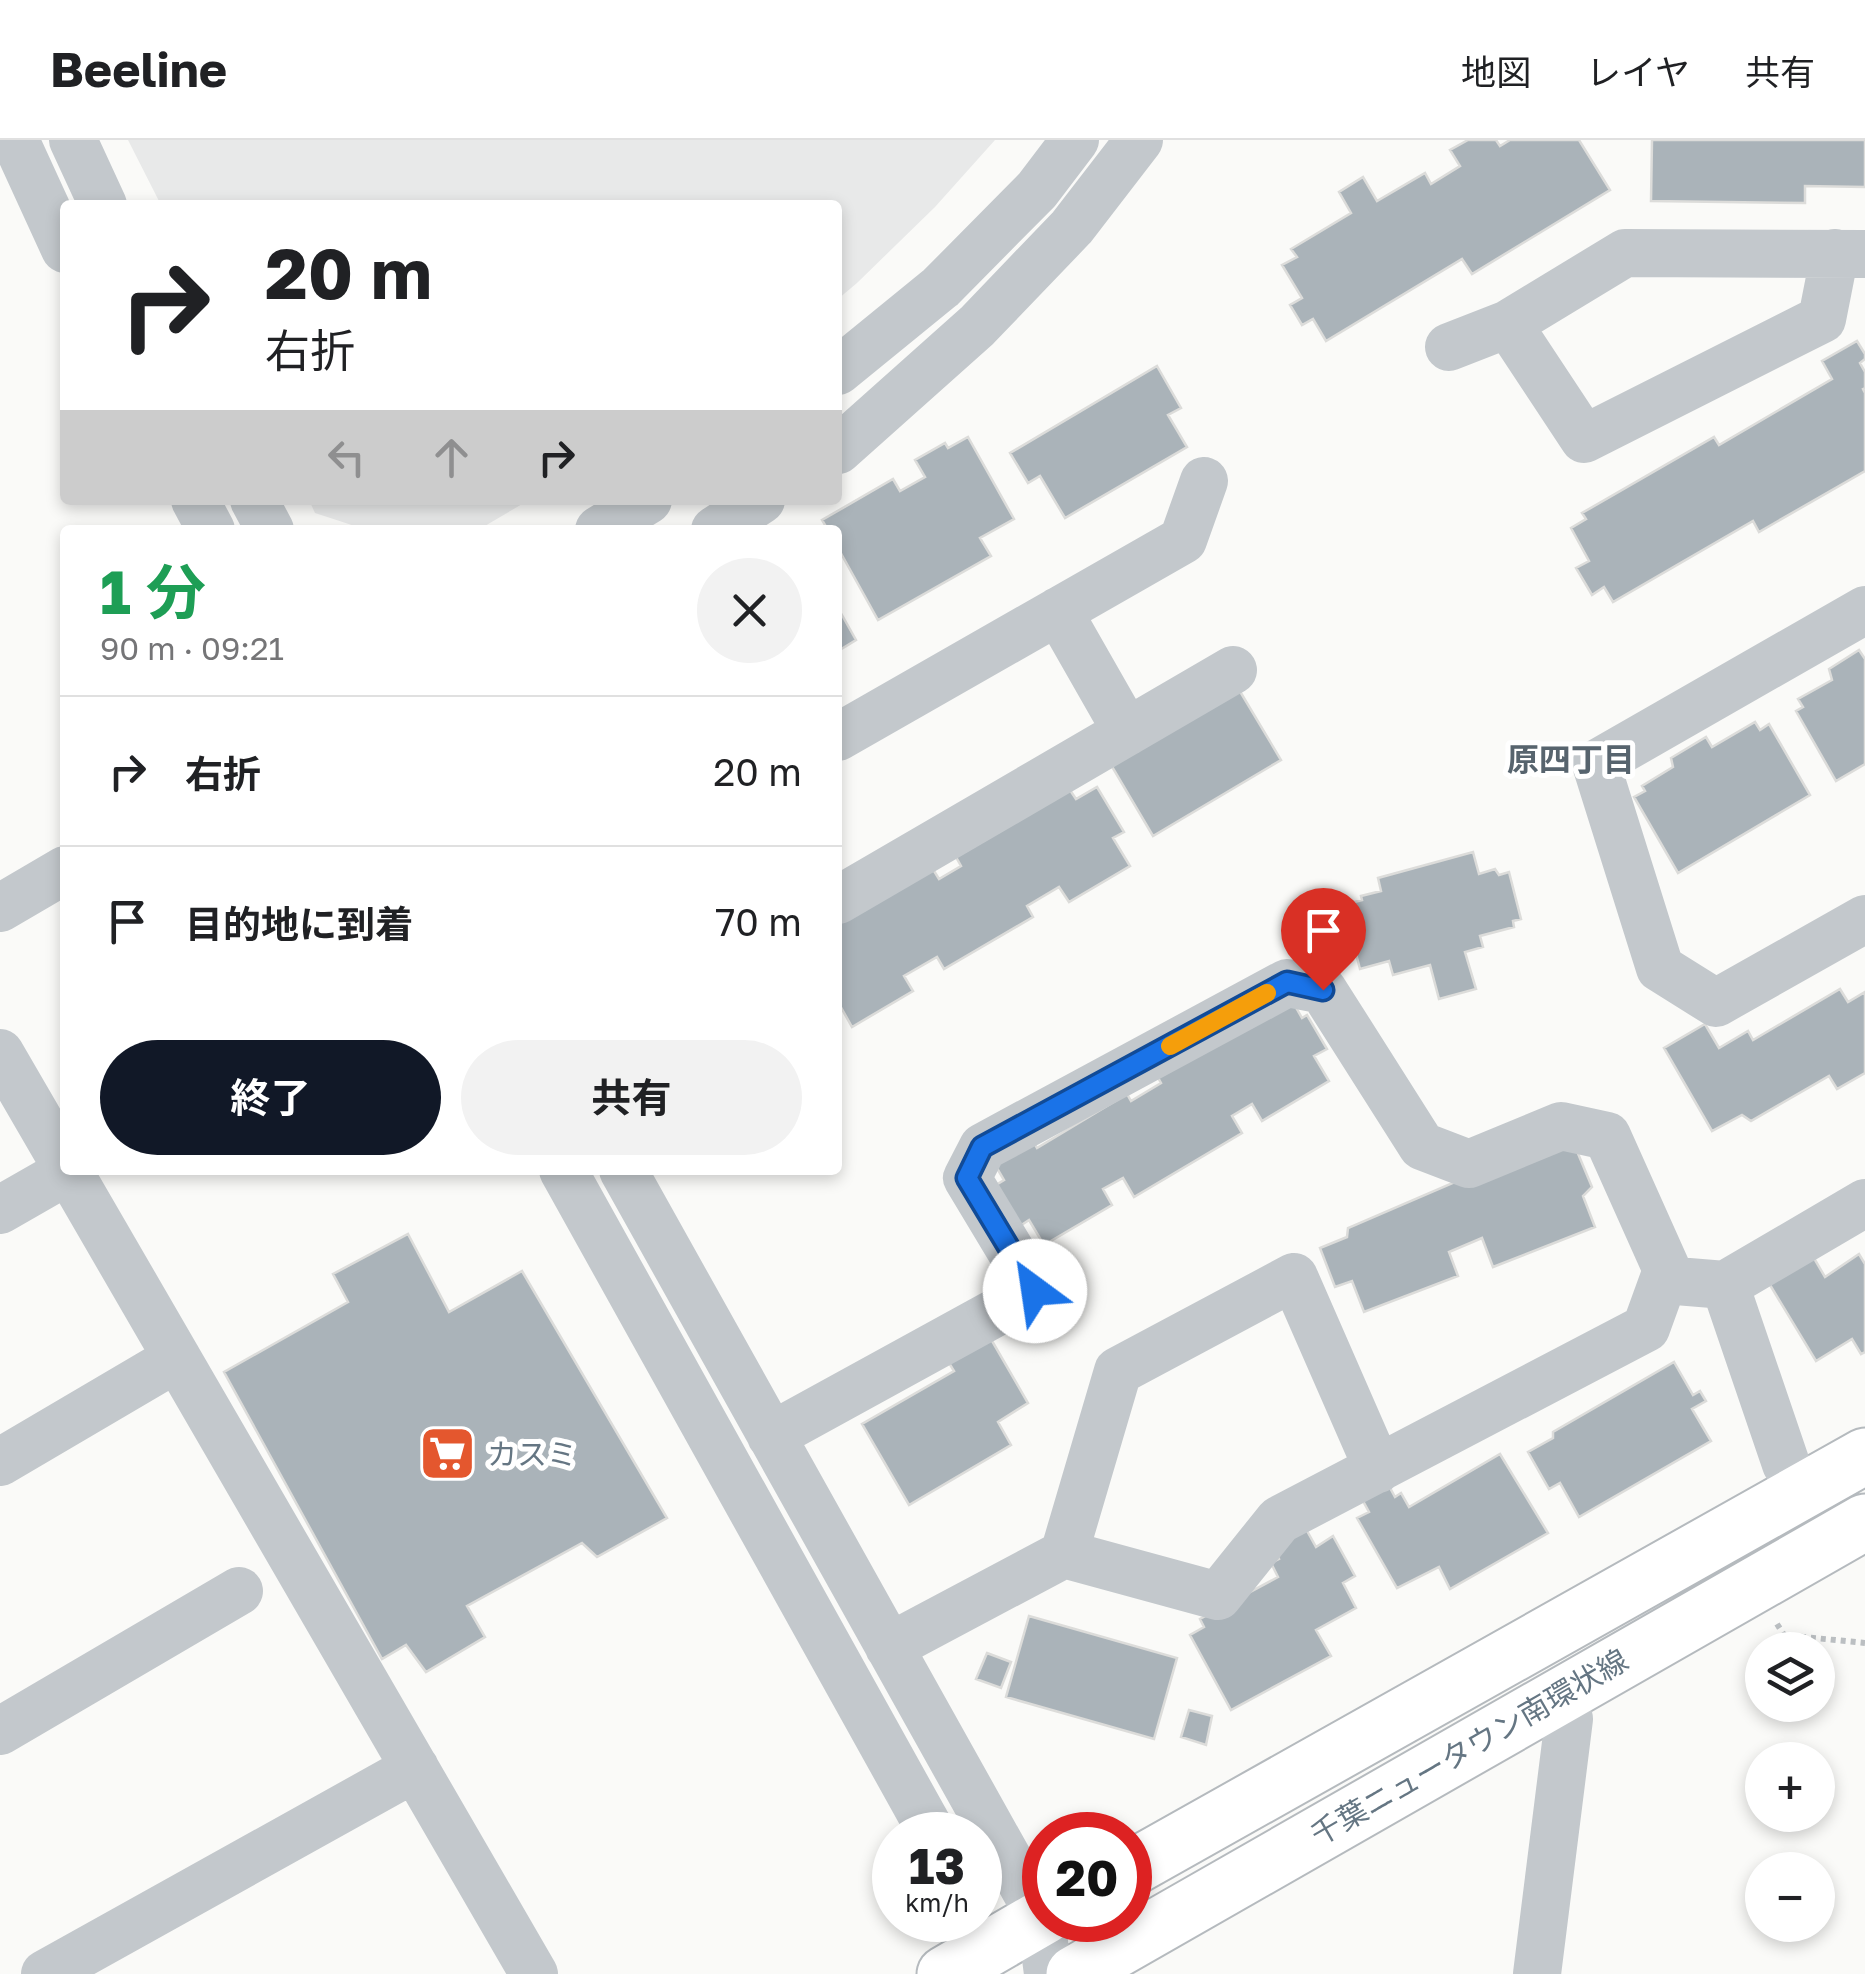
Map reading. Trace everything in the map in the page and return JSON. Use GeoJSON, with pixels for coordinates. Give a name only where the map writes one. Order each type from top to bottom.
{"type":"FeatureCollection","features":[{"type":"Feature","properties":{"kind":"main road","name":"千葉ニュータウン南環状線"},"geometry":{"type":"LineString","coordinates":[[1152,1856],[1865,1456]]}},
{"type":"Feature","properties":{"kind":"main road","name":"千葉ニュータウン南環状線"},"geometry":{"type":"LineString","coordinates":[[1074,1974],[1865,1522]]}},
{"type":"Feature","properties":{"kind":"main road"},"geometry":{"type":"LineString","coordinates":[[945,1974],[1022,1932]]}},
{"type":"Feature","properties":{"kind":"street"},"geometry":{"type":"LineString","coordinates":[[15,140],[60,238]]}},
{"type":"Feature","properties":{"kind":"street"},"geometry":{"type":"LineString","coordinates":[[73,140],[101,200]]}},
{"type":"Feature","properties":{"kind":"street"},"geometry":{"type":"LineString","coordinates":[[842,367],[941,288],[1037,190],[1075,140]]}},
{"type":"Feature","properties":{"kind":"street"},"geometry":{"type":"LineString","coordinates":[[842,446],[977,326],[1072,227],[1139,140]]}},
{"type":"Feature","properties":{"kind":"street"},"geometry":{"type":"LineString","coordinates":[[1449,347],[1508,324],[1625,252],[1850,254],[1822,319],[1584,439],[1508,324]]}},
{"type":"Feature","properties":{"kind":"street"},"geometry":{"type":"LineString","coordinates":[[842,735],[1183,540],[1204,481]]}},
{"type":"Feature","properties":{"kind":"street"},"geometry":{"type":"LineString","coordinates":[[606,525],[640,505]]}},
{"type":"Feature","properties":{"kind":"street"},"geometry":{"type":"LineString","coordinates":[[723,525],[754,505]]}},
{"type":"Feature","properties":{"kind":"street"},"geometry":{"type":"LineString","coordinates":[[1865,610],[1596,764],[1660,968],[1716,1003],[1865,919]]}},
{"type":"Feature","properties":{"kind":"street"},"geometry":{"type":"LineString","coordinates":[[1058,611],[1127,732]]}},
{"type":"Feature","properties":{"kind":"street"},"geometry":{"type":"LineString","coordinates":[[842,898],[1233,670]]}},
{"type":"Feature","properties":{"kind":"street"},"geometry":{"type":"LineString","coordinates":[[0,908],[60,873]]}},
{"type":"Feature","properties":{"kind":"street"},"geometry":{"type":"LineString","coordinates":[[771,1436],[1035,1291],[967,1178],[982,1147],[1287,982],[1323,990],[1422,1146],[1469,1164],[1561,1126],[1607,1136],[1667,1270],[1646,1328],[1279,1520],[1218,1596],[1064,1554],[889,1647]]}},
{"type":"Feature","properties":{"kind":"street"},"geometry":{"type":"LineString","coordinates":[[0,1053],[60,1157]]}},
{"type":"Feature","properties":{"kind":"street"},"geometry":{"type":"LineString","coordinates":[[0,1210],[60,1173]]}},
{"type":"Feature","properties":{"kind":"street"},"geometry":{"type":"LineString","coordinates":[[70,1175],[534,1974]]}},
{"type":"Feature","properties":{"kind":"street"},"geometry":{"type":"LineString","coordinates":[[566,1175],[920,1812]]}},
{"type":"Feature","properties":{"kind":"street"},"geometry":{"type":"LineString","coordinates":[[626,1175],[1022,1880]]}},
{"type":"Feature","properties":{"kind":"street"},"geometry":{"type":"LineString","coordinates":[[1664,1280],[1725,1284],[1865,1202]]}},
{"type":"Feature","properties":{"kind":"street"},"geometry":{"type":"LineString","coordinates":[[1064,1554],[1118,1371],[1294,1276],[1378,1469]]}},
{"type":"Feature","properties":{"kind":"street"},"geometry":{"type":"LineString","coordinates":[[1725,1284],[1786,1464],[1802,1491]]}},
{"type":"Feature","properties":{"kind":"street"},"geometry":{"type":"LineString","coordinates":[[0,1462],[177,1358]]}},
{"type":"Feature","properties":{"kind":"street"},"geometry":{"type":"LineString","coordinates":[[0,1731],[239,1591]]}},
{"type":"Feature","properties":{"kind":"street"},"geometry":{"type":"LineString","coordinates":[[1537,1974],[1570,1719],[1555,1697]]}},
{"type":"Feature","properties":{"kind":"street"},"geometry":{"type":"LineString","coordinates":[[45,1974],[414,1768]]}},
{"type":"Feature","properties":{"kind":"street"},"geometry":{"type":"LineString","coordinates":[[1045,1942],[1048,1974]]}},
{"type":"Feature","properties":{"kind":"path"},"geometry":{"type":"LineString","coordinates":[[1750,1587],[1784,1635],[1865,1642]]}},
{"type":"Feature","properties":{"kind":"shaded area"},"geometry":{"type":"Polygon","coordinates":[[[128,140],[995,140],[935,207],[842,296],[842,200],[158,200],[128,140]]]}},
{"type":"Feature","properties":{"kind":"shaded area"},"geometry":{"type":"Polygon","coordinates":[[[311,505],[520,505],[486,525],[352,525],[315,513],[311,505]]]}},
{"type":"Feature","properties":{"kind":"building"},"geometry":{"type":"Polygon","coordinates":[[[1468,140],[1496,140],[1500,146],[1510,140],[1579,140],[1610,190],[1472,274],[1462,259],[1326,341],[1313,319],[1302,325],[1290,305],[1302,298],[1282,265],[1297,257],[1291,249],[1351,213],[1339,192],[1363,177],[1377,201],[1425,173],[1431,184],[1460,166],[1450,150],[1468,140]]]}},
{"type":"Feature","properties":{"kind":"building"},"geometry":{"type":"Polygon","coordinates":[[[1652,140],[1865,140],[1865,187],[1805,186],[1805,203],[1651,201],[1652,140]]]}},
{"type":"Feature","properties":{"kind":"building"},"geometry":{"type":"Polygon","coordinates":[[[1857,341],[1865,354],[1860,363],[1865,372],[1865,471],[1759,532],[1753,521],[1613,602],[1604,587],[1592,595],[1576,568],[1589,561],[1571,528],[1586,519],[1582,513],[1714,437],[1719,445],[1832,379],[1822,361],[1857,341]]]}},
{"type":"Feature","properties":{"kind":"building"},"geometry":{"type":"Polygon","coordinates":[[[1157,366],[1181,408],[1168,415],[1187,447],[1065,518],[1040,476],[1028,483],[1010,453],[1157,366]]]}},
{"type":"Feature","properties":{"kind":"building"},"geometry":{"type":"Polygon","coordinates":[[[968,437],[1014,519],[980,538],[991,556],[878,620],[842,555],[842,525],[825,525],[822,520],[893,479],[900,491],[925,477],[915,460],[945,443],[948,448],[968,437]]]}},
{"type":"Feature","properties":{"kind":"building"},"geometry":{"type":"Polygon","coordinates":[[[842,615],[856,640],[842,649],[842,615]]]}},
{"type":"Feature","properties":{"kind":"building"},"geometry":{"type":"Polygon","coordinates":[[[1859,650],[1865,659],[1865,764],[1836,781],[1796,711],[1803,707],[1798,699],[1832,680],[1829,669],[1859,650]]]}},
{"type":"Feature","properties":{"kind":"building"},"geometry":{"type":"Polygon","coordinates":[[[1235,683],[1281,760],[1153,836],[1104,753],[1235,683]]]}},
{"type":"Feature","properties":{"kind":"building"},"geometry":{"type":"Polygon","coordinates":[[[1755,722],[1760,730],[1769,724],[1810,795],[1678,873],[1634,797],[1645,791],[1642,786],[1673,767],[1671,758],[1706,737],[1712,747],[1755,722]]]}},
{"type":"Feature","properties":{"kind":"building"},"geometry":{"type":"Polygon","coordinates":[[[1097,787],[1124,832],[1113,838],[1130,866],[1069,902],[1059,887],[1027,906],[1033,917],[944,969],[937,957],[904,976],[913,991],[852,1027],[842,1009],[842,919],[931,866],[939,879],[961,866],[956,857],[1070,790],[1076,799],[1097,787]]]}},
{"type":"Feature","properties":{"kind":"building"},"geometry":{"type":"Polygon","coordinates":[[[1473,852],[1479,874],[1495,869],[1499,875],[1509,872],[1521,919],[1513,921],[1514,927],[1480,936],[1483,947],[1465,952],[1476,989],[1439,999],[1430,965],[1393,975],[1389,961],[1360,969],[1343,905],[1381,891],[1378,878],[1473,852]]]}},
{"type":"Feature","properties":{"kind":"building"},"geometry":{"type":"Polygon","coordinates":[[[1840,989],[1848,1002],[1865,992],[1865,1073],[1837,1089],[1829,1076],[1751,1121],[1742,1115],[1712,1131],[1664,1048],[1705,1024],[1719,1048],[1748,1031],[1753,1040],[1840,989]]]}},
{"type":"Feature","properties":{"kind":"building"},"geometry":{"type":"Polygon","coordinates":[[[1286,990],[1327,1049],[1314,1056],[1329,1081],[1262,1121],[1252,1104],[1232,1116],[1242,1133],[1134,1197],[1123,1178],[1103,1189],[1112,1205],[1044,1245],[1029,1220],[1020,1226],[996,1185],[1004,1180],[991,1158],[1033,1141],[1037,1148],[1127,1094],[1131,1101],[1161,1083],[1156,1074],[1286,990]]]}},
{"type":"Feature","properties":{"kind":"building"},"geometry":{"type":"Polygon","coordinates":[[[1574,1144],[1592,1187],[1583,1196],[1595,1227],[1493,1267],[1482,1238],[1449,1252],[1458,1276],[1364,1312],[1352,1281],[1335,1287],[1320,1248],[1347,1237],[1348,1228],[1541,1145],[1574,1144]]]}},
{"type":"Feature","properties":{"kind":"building"},"geometry":{"type":"Polygon","coordinates":[[[408,1234],[449,1312],[522,1271],[667,1518],[597,1557],[582,1543],[467,1606],[485,1637],[426,1672],[406,1645],[382,1659],[224,1372],[348,1302],[333,1274],[408,1234]]]}},
{"type":"Feature","properties":{"kind":"building"},"geometry":{"type":"Polygon","coordinates":[[[1811,1253],[1825,1277],[1859,1254],[1865,1264],[1865,1352],[1861,1354],[1852,1339],[1816,1361],[1767,1280],[1811,1253]]]}},
{"type":"Feature","properties":{"kind":"building"},"geometry":{"type":"Polygon","coordinates":[[[984,1327],[1028,1403],[998,1422],[1011,1445],[909,1505],[862,1424],[954,1371],[949,1363],[984,1327]]]}},
{"type":"Feature","properties":{"kind":"building"},"geometry":{"type":"Polygon","coordinates":[[[1674,1362],[1693,1395],[1700,1391],[1706,1401],[1692,1409],[1711,1441],[1579,1517],[1560,1483],[1549,1489],[1528,1452],[1553,1438],[1553,1432],[1674,1362]]]}},
{"type":"Feature","properties":{"kind":"building"},"geometry":{"type":"Polygon","coordinates":[[[1500,1454],[1548,1533],[1450,1589],[1439,1567],[1397,1588],[1357,1518],[1369,1512],[1363,1501],[1389,1486],[1395,1497],[1401,1493],[1409,1507],[1500,1454]]]}},
{"type":"Feature","properties":{"kind":"building"},"geometry":{"type":"Polygon","coordinates":[[[1306,1529],[1316,1547],[1333,1536],[1355,1576],[1343,1583],[1356,1608],[1316,1630],[1331,1656],[1231,1710],[1190,1635],[1204,1627],[1200,1619],[1278,1577],[1271,1563],[1279,1559],[1273,1547],[1306,1529]]]}},
{"type":"Feature","properties":{"kind":"building"},"geometry":{"type":"Polygon","coordinates":[[[1029,1616],[1177,1658],[1154,1739],[1006,1697],[1029,1616]]]}},
{"type":"Feature","properties":{"kind":"building"},"geometry":{"type":"Polygon","coordinates":[[[987,1653],[1011,1662],[1001,1688],[976,1679],[987,1653]]]}},
{"type":"Feature","properties":{"kind":"building"},"geometry":{"type":"Polygon","coordinates":[[[1189,1710],[1212,1716],[1206,1745],[1181,1737],[1189,1710]]]}},
{"type":"Feature","properties":{"kind":"slow traffic"},"geometry":{"type":"LineString","coordinates":[[1170,1046],[1267,993]]}},
{"type":"Feature","properties":{"kind":"place","name":"カスミ"},"geometry":{"type":"Point","coordinates":[448,1454]}},
{"type":"Feature","properties":{"kind":"district","name":"原四丁目"},"geometry":{"type":"Point","coordinates":[1571,759]}},
{"type":"Feature","properties":{"kind":"route"},"geometry":{"type":"LineString","coordinates":[[1035,1291],[967,1178],[982,1147],[1287,982],[1323,990]]}}]}
